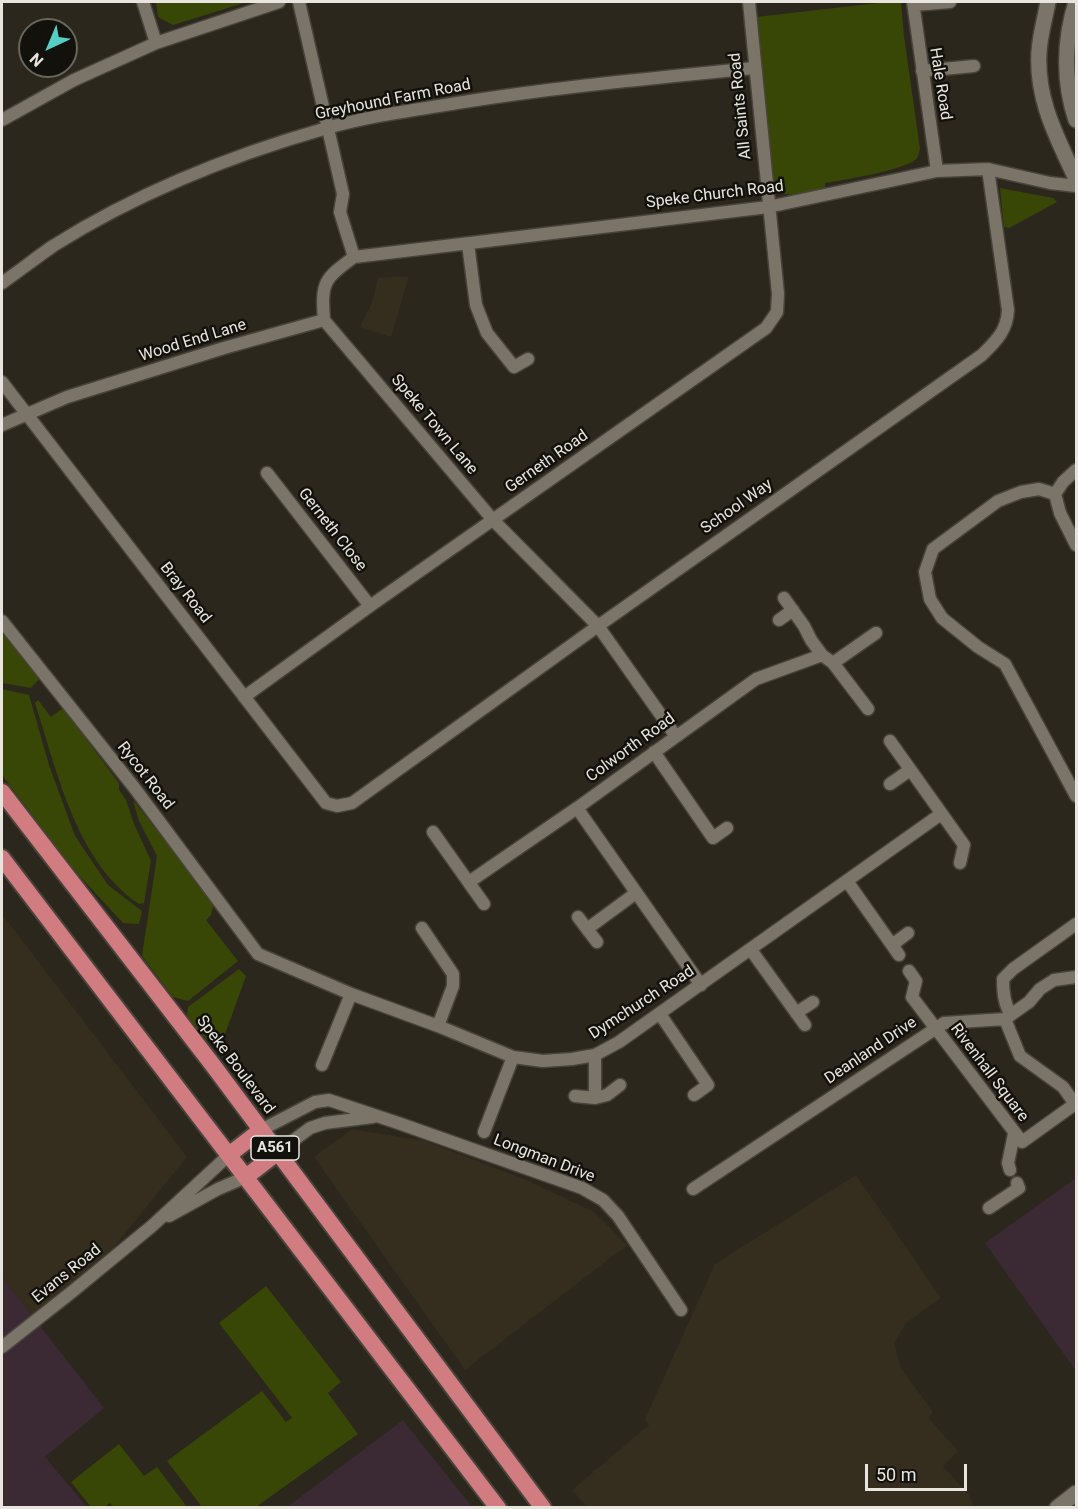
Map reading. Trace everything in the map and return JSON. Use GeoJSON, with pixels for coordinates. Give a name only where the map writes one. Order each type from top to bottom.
{"type":"FeatureCollection","features":[{"type":"Feature","properties":{"kind":"highway","name":"Speke Boulevard"},"geometry":{"type":"LineString","coordinates":[[2,792],[278,1152],[543,1508]]}},
{"type":"Feature","properties":{"kind":"highway","name":"A561"},"geometry":{"type":"LineString","coordinates":[[2,858],[498,1508]]}},
{"type":"Feature","properties":{"kind":"highway","name":"A561"},"geometry":{"type":"LineString","coordinates":[[230,1154],[261,1130]]}},
{"type":"Feature","properties":{"kind":"highway","name":"A561"},"geometry":{"type":"LineString","coordinates":[[246,1177],[278,1152]]}},
{"type":"Feature","properties":{"kind":"street"},"geometry":{"type":"LineString","coordinates":[[143,2],[156,43]]}},
{"type":"Feature","properties":{"kind":"street"},"geometry":{"type":"LineString","coordinates":[[2,120],[74,80],[156,43],[279,2]]}},
{"type":"Feature","properties":{"kind":"street"},"geometry":{"type":"LineString","coordinates":[[299,2],[343,194],[340,212],[354,257],[332,273],[325,285],[322,298],[324,320]]}},
{"type":"Feature","properties":{"kind":"street","name":"All Saints Road"},"geometry":{"type":"LineString","coordinates":[[748,2],[768,207]]}},
{"type":"Feature","properties":{"kind":"street"},"geometry":{"type":"LineString","coordinates":[[913,3],[950,2]]}},
{"type":"Feature","properties":{"kind":"street"},"geometry":{"type":"LineString","coordinates":[[1048,2],[1039,52],[1041,91],[1049,121],[1077,179]]}},
{"type":"Feature","properties":{"kind":"street"},"geometry":{"type":"LineString","coordinates":[[1076,2],[1066,52],[1067,77],[1077,120]]}},
{"type":"Feature","properties":{"kind":"street","name":"Hale Road"},"geometry":{"type":"LineString","coordinates":[[913,3],[937,171]]}},
{"type":"Feature","properties":{"kind":"street"},"geometry":{"type":"LineString","coordinates":[[922,71],[974,66]]}},
{"type":"Feature","properties":{"kind":"street","name":"Greyhound Farm Road"},"geometry":{"type":"LineString","coordinates":[[2,283],[52,247],[133,202],[214,166],[328,128],[425,108],[501,96],[573,86],[754,68]]}},
{"type":"Feature","properties":{"kind":"street","name":"Speke Church Road"},"geometry":{"type":"LineString","coordinates":[[354,257],[768,207],[937,171],[988,169],[1050,183],[1077,186]]}},
{"type":"Feature","properties":{"kind":"street","name":"School Way"},"geometry":{"type":"LineString","coordinates":[[352,802],[982,355],[1002,335],[1007,322],[1008,310],[988,169]]}},
{"type":"Feature","properties":{"kind":"street","name":"Gerneth Road"},"geometry":{"type":"LineString","coordinates":[[244,697],[766,328],[777,312],[778,294],[768,207]]}},
{"type":"Feature","properties":{"kind":"street"},"geometry":{"type":"LineString","coordinates":[[468,244],[476,305],[487,333],[514,367],[528,359]]}},
{"type":"Feature","properties":{"kind":"street","name":"Speke Town Lane"},"geometry":{"type":"LineString","coordinates":[[324,320],[493,520],[598,626],[675,735]]}},
{"type":"Feature","properties":{"kind":"street","name":"Wood End Lane"},"geometry":{"type":"LineString","coordinates":[[2,425],[67,397],[224,348],[324,320]]}},
{"type":"Feature","properties":{"kind":"street","name":"Bray Road"},"geometry":{"type":"LineString","coordinates":[[2,382],[326,803],[337,806],[352,802]]}},
{"type":"Feature","properties":{"kind":"street"},"geometry":{"type":"LineString","coordinates":[[1077,470],[1063,482],[1055,494],[1060,513],[1077,545]]}},
{"type":"Feature","properties":{"kind":"street","name":"Gerneth Close"},"geometry":{"type":"LineString","coordinates":[[267,473],[370,606]]}},
{"type":"Feature","properties":{"kind":"street"},"geometry":{"type":"LineString","coordinates":[[1055,494],[1039,489],[1021,492],[998,501],[933,549],[925,572],[930,599],[942,618],[978,647],[1005,664],[1077,796]]}},
{"type":"Feature","properties":{"kind":"street"},"geometry":{"type":"LineString","coordinates":[[784,598],[822,655],[833,663],[868,709]]}},
{"type":"Feature","properties":{"kind":"street"},"geometry":{"type":"LineString","coordinates":[[778,620],[793,610]]}},
{"type":"Feature","properties":{"kind":"street","name":"Rycot Road"},"geometry":{"type":"LineString","coordinates":[[2,621],[133,786],[258,954]]}},
{"type":"Feature","properties":{"kind":"street"},"geometry":{"type":"LineString","coordinates":[[833,663],[876,633]]}},
{"type":"Feature","properties":{"kind":"street","name":"Colworth Road"},"geometry":{"type":"LineString","coordinates":[[468,882],[577,808],[675,735],[756,679],[822,655]]}},
{"type":"Feature","properties":{"kind":"street"},"geometry":{"type":"LineString","coordinates":[[890,741],[964,845],[960,863]]}},
{"type":"Feature","properties":{"kind":"street"},"geometry":{"type":"LineString","coordinates":[[654,752],[713,838],[727,828]]}},
{"type":"Feature","properties":{"kind":"street"},"geometry":{"type":"LineString","coordinates":[[890,784],[910,770]]}},
{"type":"Feature","properties":{"kind":"street"},"geometry":{"type":"LineString","coordinates":[[577,808],[701,985]]}},
{"type":"Feature","properties":{"kind":"street","name":"Dymchurch Road"},"geometry":{"type":"LineString","coordinates":[[258,954],[351,994],[513,1057],[543,1061],[595,1054],[620,1042],[941,814]]}},
{"type":"Feature","properties":{"kind":"street"},"geometry":{"type":"LineString","coordinates":[[433,832],[484,903]]}},
{"type":"Feature","properties":{"kind":"street"},"geometry":{"type":"LineString","coordinates":[[847,881],[896,950],[908,933]]}},
{"type":"Feature","properties":{"kind":"street"},"geometry":{"type":"LineString","coordinates":[[587,929],[636,893]]}},
{"type":"Feature","properties":{"kind":"street"},"geometry":{"type":"LineString","coordinates":[[578,917],[597,942]]}},
{"type":"Feature","properties":{"kind":"street","name":"Rivenhall Square"},"geometry":{"type":"LineString","coordinates":[[909,971],[916,981],[912,997],[1022,1142],[1076,1104],[1063,1087],[1020,1056],[1008,1017],[1003,979],[1013,969],[1077,924]]}},
{"type":"Feature","properties":{"kind":"street"},"geometry":{"type":"LineString","coordinates":[[422,928],[453,974],[453,986],[438,1026]]}},
{"type":"Feature","properties":{"kind":"street"},"geometry":{"type":"LineString","coordinates":[[751,950],[805,1025]]}},
{"type":"Feature","properties":{"kind":"street"},"geometry":{"type":"LineString","coordinates":[[1008,1017],[1054,980],[1077,977]]}},
{"type":"Feature","properties":{"kind":"street"},"geometry":{"type":"LineString","coordinates":[[322,1065],[351,994]]}},
{"type":"Feature","properties":{"kind":"street"},"geometry":{"type":"LineString","coordinates":[[796,1014],[813,1002]]}},
{"type":"Feature","properties":{"kind":"street"},"geometry":{"type":"LineString","coordinates":[[660,1014],[708,1084],[694,1095]]}},
{"type":"Feature","properties":{"kind":"street","name":"Deanland Drive"},"geometry":{"type":"LineString","coordinates":[[693,1189],[944,1023],[1008,1017]]}},
{"type":"Feature","properties":{"kind":"street"},"geometry":{"type":"LineString","coordinates":[[595,1054],[595,1098]]}},
{"type":"Feature","properties":{"kind":"street"},"geometry":{"type":"LineString","coordinates":[[484,1132],[513,1057]]}},
{"type":"Feature","properties":{"kind":"street"},"geometry":{"type":"LineString","coordinates":[[575,1096],[595,1098],[607,1095],[620,1085]]}},
{"type":"Feature","properties":{"kind":"street","name":"Longman Drive"},"geometry":{"type":"LineString","coordinates":[[261,1130],[301,1108],[330,1100],[582,1188],[603,1200],[618,1216],[681,1310]]}},
{"type":"Feature","properties":{"kind":"street","name":"Longman Drive"},"geometry":{"type":"LineString","coordinates":[[278,1152],[310,1128],[325,1123],[380,1116]]}},
{"type":"Feature","properties":{"kind":"street"},"geometry":{"type":"LineString","coordinates":[[1010,1170],[1008,1163],[1014,1134]]}},
{"type":"Feature","properties":{"kind":"street","name":"Evans Road"},"geometry":{"type":"LineString","coordinates":[[2,1347],[152,1226],[230,1154]]}},
{"type":"Feature","properties":{"kind":"street","name":"Evans Road"},"geometry":{"type":"LineString","coordinates":[[152,1226],[218,1189],[246,1177]]}},
{"type":"Feature","properties":{"kind":"street"},"geometry":{"type":"LineString","coordinates":[[989,1208],[1019,1188],[1017,1183]]}},
{"type":"Feature","properties":{"kind":"street"},"geometry":{"type":"LineString","coordinates":[[1057,1508],[1077,1493]]}},
{"type":"Feature","properties":{"kind":"shaded area"},"geometry":{"type":"Polygon","coordinates":[[[409,276],[391,337],[360,327],[372,303],[378,278],[409,276]]]}},
{"type":"Feature","properties":{"kind":"shaded area"},"geometry":{"type":"Polygon","coordinates":[[[2,914],[187,1157],[114,1247],[31,1315],[2,1277],[2,914]]]}},
{"type":"Feature","properties":{"kind":"shaded area"},"geometry":{"type":"Polygon","coordinates":[[[352,1129],[425,1141],[529,1181],[594,1212],[627,1245],[465,1370],[314,1157],[352,1129]]]}},
{"type":"Feature","properties":{"kind":"shaded area"},"geometry":{"type":"Polygon","coordinates":[[[856,1175],[941,1298],[906,1323],[894,1343],[901,1368],[933,1412],[928,1418],[958,1451],[943,1466],[969,1495],[974,1507],[587,1507],[572,1490],[649,1425],[645,1419],[715,1264],[856,1175]]]}},
{"type":"Feature","properties":{"kind":"shaded area"},"geometry":{"type":"Polygon","coordinates":[[[1076,1178],[1076,1371],[985,1243],[1076,1178]]]}},
{"type":"Feature","properties":{"kind":"shaded area"},"geometry":{"type":"Polygon","coordinates":[[[2,1277],[104,1408],[45,1457],[87,1507],[2,1507],[2,1277]]]}},
{"type":"Feature","properties":{"kind":"shaded area"},"geometry":{"type":"Polygon","coordinates":[[[403,1420],[472,1507],[287,1507],[403,1420]]]}},
{"type":"Feature","properties":{"kind":"green space"},"geometry":{"type":"Polygon","coordinates":[[[156,2],[247,2],[173,25],[158,17],[156,2]]]}},
{"type":"Feature","properties":{"kind":"green space"},"geometry":{"type":"Polygon","coordinates":[[[901,2],[920,149],[917,157],[912,162],[889,170],[825,183],[825,189],[790,195],[778,191],[773,187],[756,17],[901,2]]]}},
{"type":"Feature","properties":{"kind":"green space"},"geometry":{"type":"Polygon","coordinates":[[[1000,188],[1053,198],[1057,202],[1009,228],[1004,227],[1000,188]]]}},
{"type":"Feature","properties":{"kind":"green space"},"geometry":{"type":"Polygon","coordinates":[[[2,630],[39,679],[31,688],[2,683],[2,630]]]}},
{"type":"Feature","properties":{"kind":"green space"},"geometry":{"type":"Polygon","coordinates":[[[2,689],[29,695],[49,765],[75,836],[108,885],[142,911],[139,924],[123,923],[73,869],[2,775],[2,689]]]}},
{"type":"Feature","properties":{"kind":"green space"},"geometry":{"type":"Polygon","coordinates":[[[38,700],[51,717],[63,708],[119,783],[119,790],[126,800],[151,861],[144,903],[139,904],[117,886],[99,864],[84,840],[61,785],[35,703],[38,700]]]}},
{"type":"Feature","properties":{"kind":"green space"},"geometry":{"type":"Polygon","coordinates":[[[133,800],[214,903],[211,915],[206,920],[238,961],[188,1001],[173,997],[142,956],[157,856],[139,821],[133,800]]]}},
{"type":"Feature","properties":{"kind":"green space"},"geometry":{"type":"Polygon","coordinates":[[[239,969],[246,976],[224,1037],[207,1040],[187,1016],[188,1007],[239,969]]]}},
{"type":"Feature","properties":{"kind":"green space"},"geometry":{"type":"Polygon","coordinates":[[[266,1286],[341,1382],[328,1393],[358,1434],[256,1507],[202,1507],[167,1461],[262,1391],[286,1422],[292,1418],[219,1323],[266,1286]]]}},
{"type":"Feature","properties":{"kind":"green space"},"geometry":{"type":"Polygon","coordinates":[[[119,1444],[144,1476],[157,1467],[187,1507],[114,1507],[110,1503],[104,1507],[91,1507],[71,1482],[119,1444]]]}}]}
